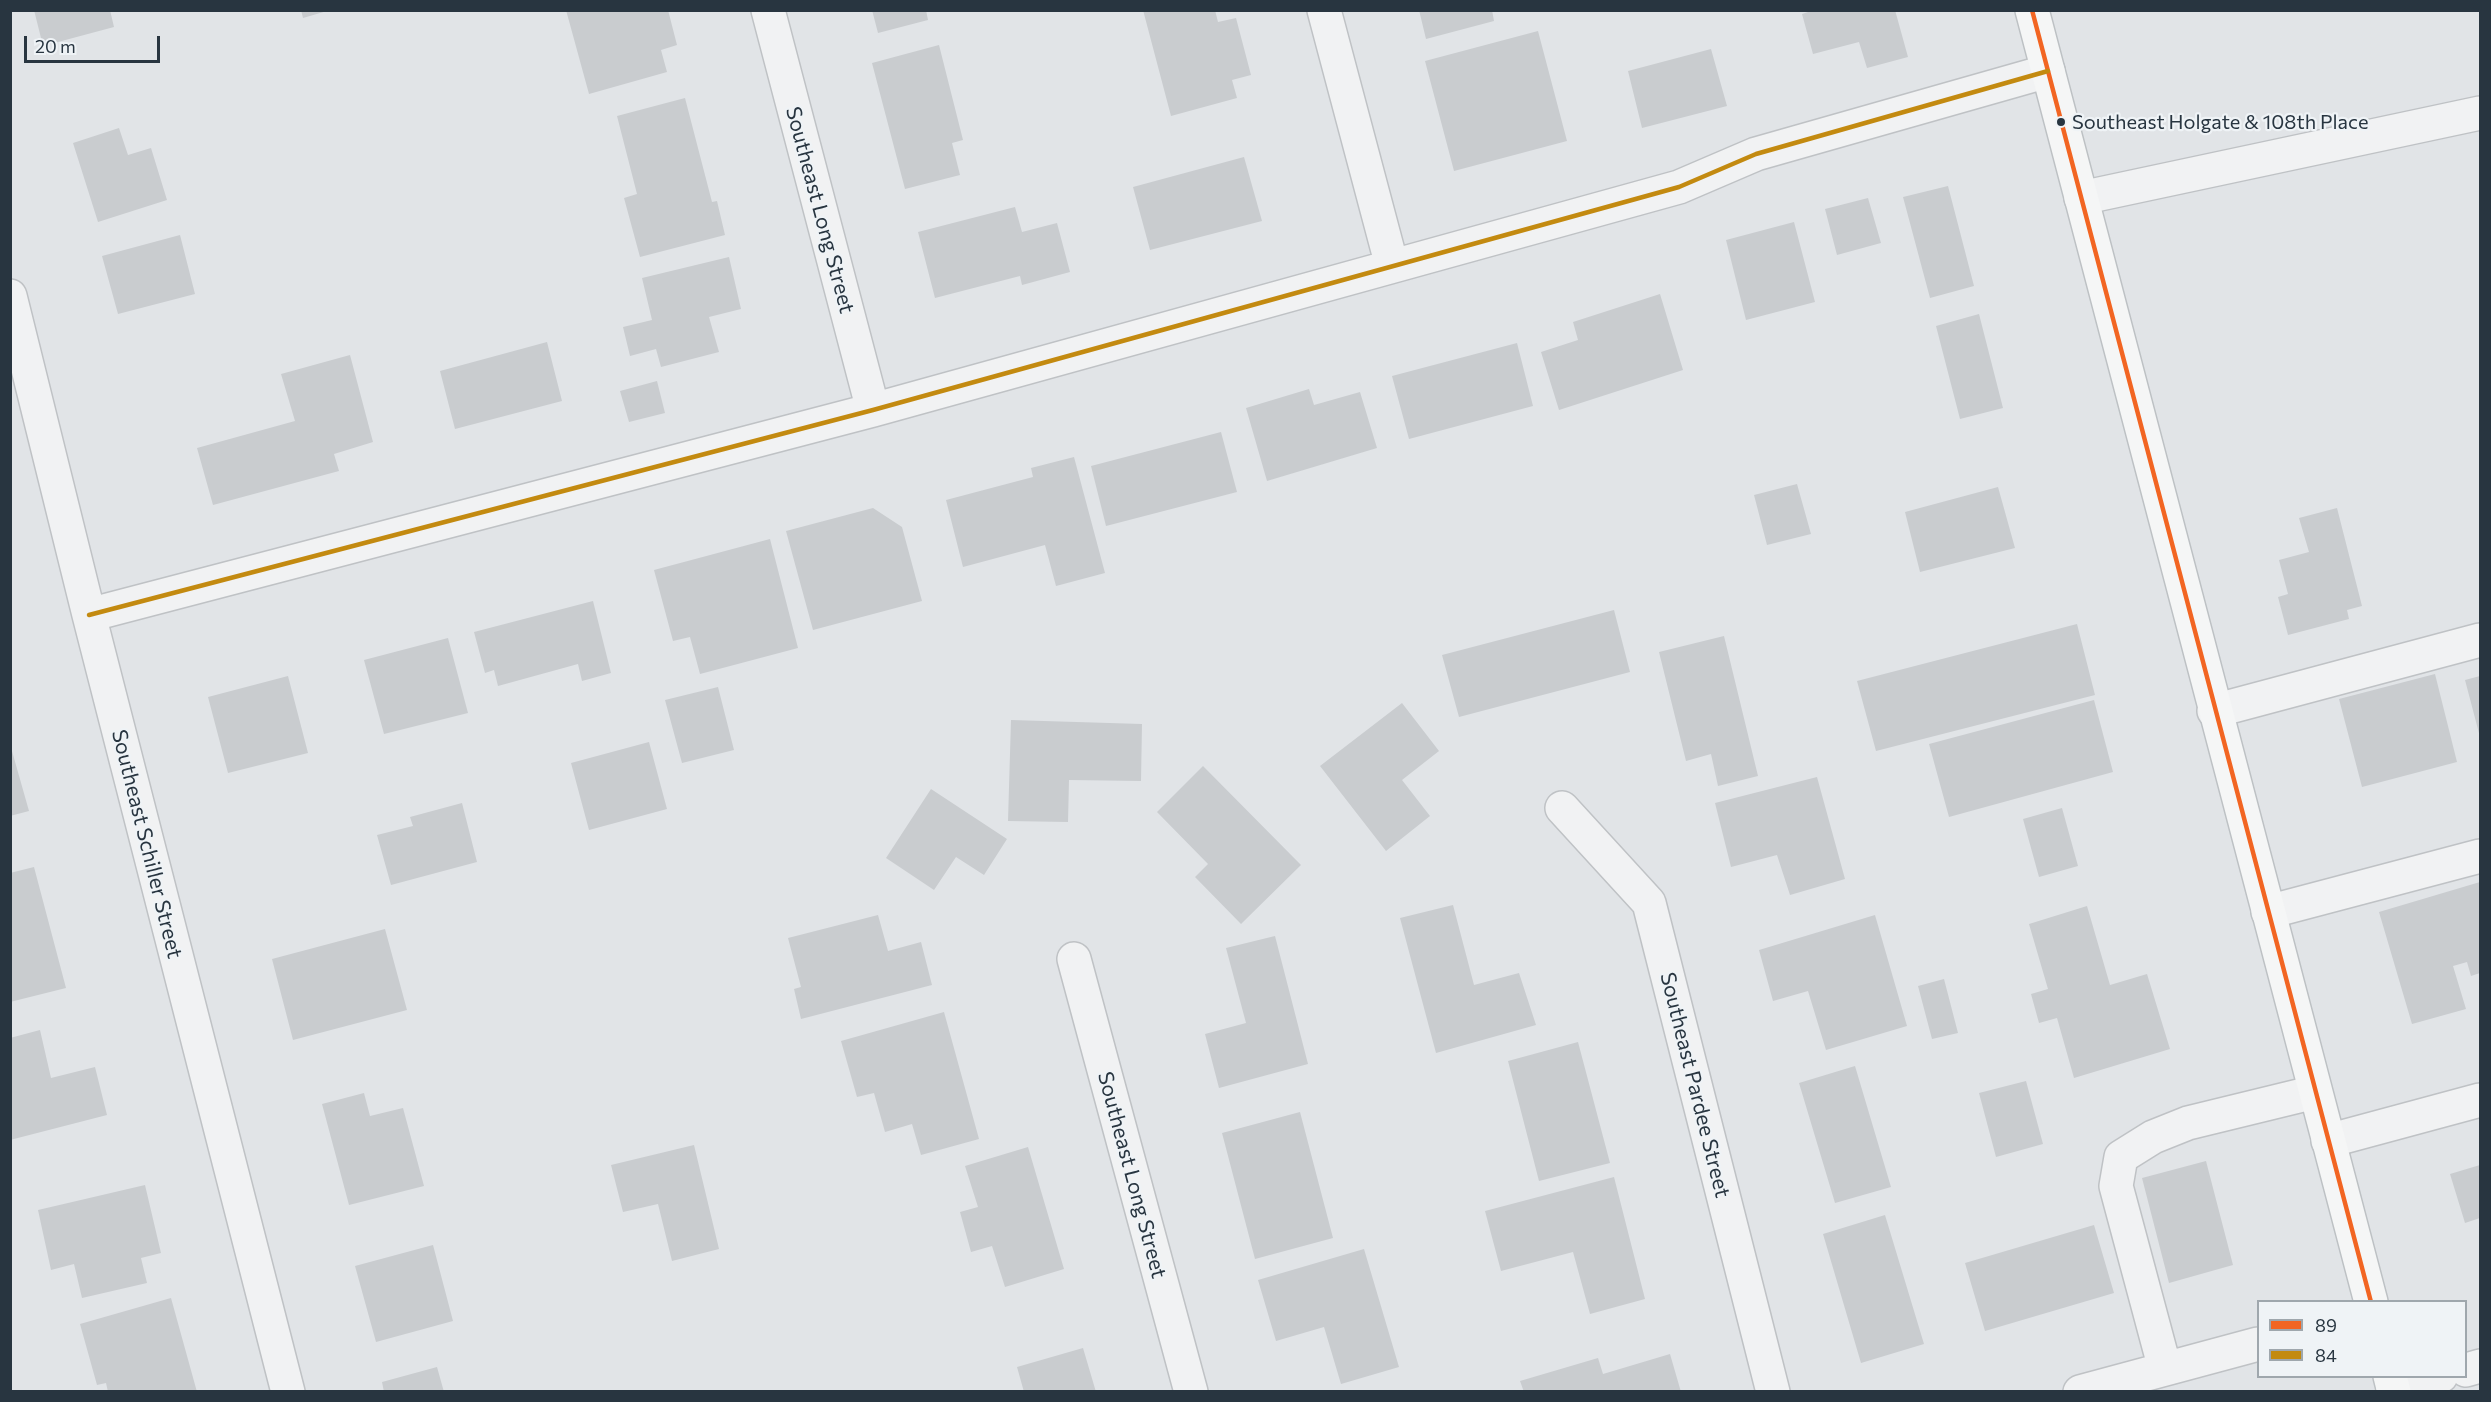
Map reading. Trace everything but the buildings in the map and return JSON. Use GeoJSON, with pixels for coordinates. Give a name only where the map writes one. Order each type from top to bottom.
{"type":"FeatureCollection","features":[{"type":"Feature","properties":{"kind":"main road"},"geometry":{"type":"LineString","coordinates":[[2032,10],[2214,711],[2370,1300]]}},
{"type":"Feature","properties":{"kind":"street","name":"Southeast Long Street"},"geometry":{"type":"LineString","coordinates":[[768,10],[873,410]]}},
{"type":"Feature","properties":{"kind":"street"},"geometry":{"type":"LineString","coordinates":[[1324,10],[1392,266]]}},
{"type":"Feature","properties":{"kind":"street"},"geometry":{"type":"LineString","coordinates":[[88,615],[873,410],[1679,187],[1756,154],[2048,71]]}},
{"type":"Feature","properties":{"kind":"street"},"geometry":{"type":"LineString","coordinates":[[2081,198],[2481,113]]}},
{"type":"Feature","properties":{"kind":"street","name":"Southeast Schiller Street"},"geometry":{"type":"LineString","coordinates":[[10,296],[88,615],[288,1392]]}},
{"type":"Feature","properties":{"kind":"street"},"geometry":{"type":"LineString","coordinates":[[2214,711],[2481,640]]}},
{"type":"Feature","properties":{"kind":"street","name":"Southeast Pardee Street"},"geometry":{"type":"LineString","coordinates":[[1562,808],[1649,903],[1773,1392]]}},
{"type":"Feature","properties":{"kind":"street"},"geometry":{"type":"LineString","coordinates":[[2268,912],[2481,856]]}},
{"type":"Feature","properties":{"kind":"street","name":"Southeast Long Street"},"geometry":{"type":"LineString","coordinates":[[1074,959],[1191,1392]]}},
{"type":"Feature","properties":{"kind":"street"},"geometry":{"type":"LineString","coordinates":[[2165,1369],[2116,1186],[2121,1157],[2153,1137],[2188,1123],[2315,1092]]}},
{"type":"Feature","properties":{"kind":"street"},"geometry":{"type":"LineString","coordinates":[[2328,1141],[2481,1100]]}},
{"type":"Feature","properties":{"kind":"street"},"geometry":{"type":"LineString","coordinates":[[2080,1392],[2257,1345]]}},
{"type":"Feature","properties":{"kind":"street"},"geometry":{"type":"LineString","coordinates":[[2392,1386],[2436,1378]]}},
{"type":"Feature","properties":{"kind":"transit line","name":"89"},"geometry":{"type":"LineString","coordinates":[[2032,10],[2370,1300]]}},
{"type":"Feature","properties":{"kind":"transit line","name":"84"},"geometry":{"type":"LineString","coordinates":[[89,615],[873,410],[1679,187],[1756,154],[2048,71]]}},
{"type":"Feature","properties":{"kind":"place","name":"Southeast Holgate & 108th Place"},"geometry":{"type":"Point","coordinates":[2061,122]}}]}
